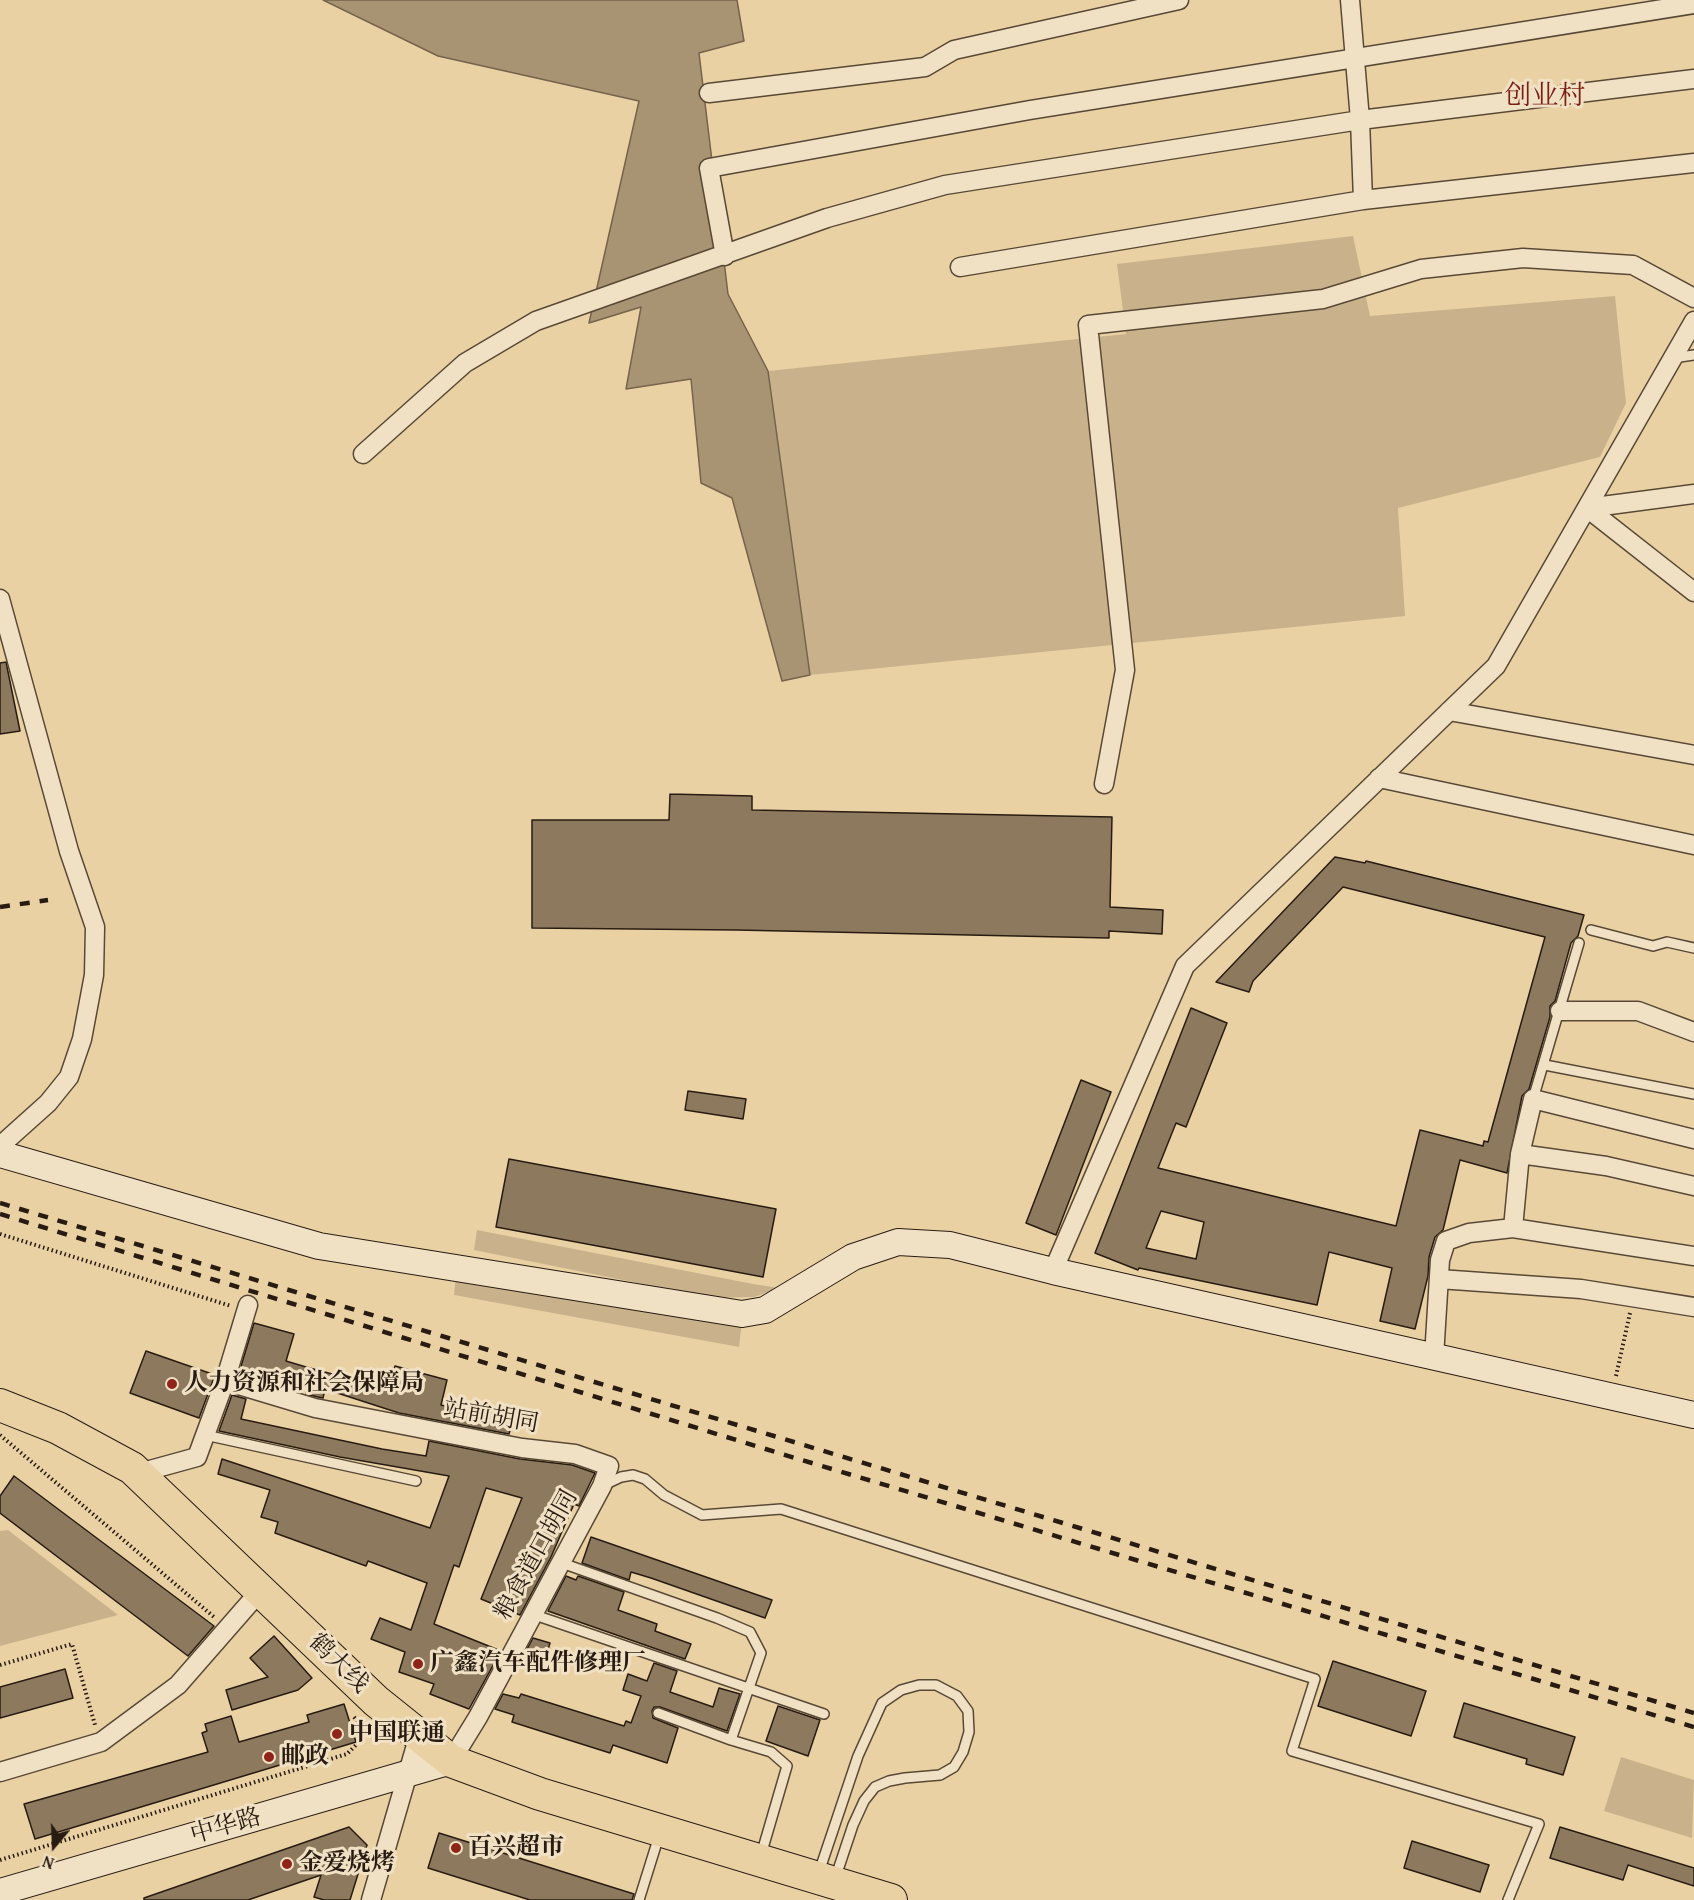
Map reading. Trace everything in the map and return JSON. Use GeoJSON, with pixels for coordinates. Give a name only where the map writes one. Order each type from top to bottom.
{"type":"FeatureCollection","features":[{"type":"Feature","properties":{"kind":"highway","name":"鹤大线"},"geometry":{"type":"LineString","coordinates":[[1,1415],[58,1428],[139,1473],[376,1701],[452,1761],[540,1794],[891,1900]]}},
{"type":"Feature","properties":{"kind":"street"},"geometry":{"type":"LineString","coordinates":[[709,93],[925,68],[954,50],[1179,0]]}},
{"type":"Feature","properties":{"kind":"street"},"geometry":{"type":"LineString","coordinates":[[1350,0],[1360,120],[1363,200]]}},
{"type":"Feature","properties":{"kind":"street"},"geometry":{"type":"LineString","coordinates":[[725,256],[709,168],[1030,110],[1694,4]]}},
{"type":"Feature","properties":{"kind":"street"},"geometry":{"type":"LineString","coordinates":[[363,454],[465,363],[536,321],[827,218],[945,185],[1360,120],[1694,79]]}},
{"type":"Feature","properties":{"kind":"street"},"geometry":{"type":"LineString","coordinates":[[960,267],[1363,200],[1694,163]]}},
{"type":"Feature","properties":{"kind":"street"},"geometry":{"type":"LineString","coordinates":[[1104,784],[1125,670],[1088,325],[1323,299],[1421,269],[1524,258],[1633,265],[1694,298]]}},
{"type":"Feature","properties":{"kind":"street"},"geometry":{"type":"LineString","coordinates":[[1053,1271],[1185,966],[1496,666],[1694,321]]}},
{"type":"Feature","properties":{"kind":"street"},"geometry":{"type":"LineString","coordinates":[[1587,508],[1694,495]]}},
{"type":"Feature","properties":{"kind":"street"},"geometry":{"type":"LineString","coordinates":[[1587,508],[1694,592]]}},
{"type":"Feature","properties":{"kind":"street"},"geometry":{"type":"LineString","coordinates":[[0,599],[69,851],[95,927],[94,975],[82,1039],[69,1077],[48,1103],[0,1146]]}},
{"type":"Feature","properties":{"kind":"street"},"geometry":{"type":"LineString","coordinates":[[1449,711],[1694,755]]}},
{"type":"Feature","properties":{"kind":"street"},"geometry":{"type":"LineString","coordinates":[[1379,778],[1694,845]]}},
{"type":"Feature","properties":{"kind":"street"},"geometry":{"type":"LineString","coordinates":[[1560,1011],[1638,1011],[1694,1032]]}},
{"type":"Feature","properties":{"kind":"street"},"geometry":{"type":"LineString","coordinates":[[1513,1228],[1520,1154],[1533,1099],[1694,1140]]}},
{"type":"Feature","properties":{"kind":"street"},"geometry":{"type":"LineString","coordinates":[[0,1154],[319,1246],[742,1314],[765,1310],[853,1257],[898,1242],[950,1245],[1053,1271],[1694,1415]]}},
{"type":"Feature","properties":{"kind":"street"},"geometry":{"type":"LineString","coordinates":[[1520,1154],[1606,1166],[1694,1186]]}},
{"type":"Feature","properties":{"kind":"street"},"geometry":{"type":"LineString","coordinates":[[1434,1357],[1440,1260],[1446,1241],[1469,1233],[1513,1228],[1694,1256]]}},
{"type":"Feature","properties":{"kind":"street"},"geometry":{"type":"LineString","coordinates":[[1439,1279],[1581,1289],[1694,1307]]}},
{"type":"Feature","properties":{"kind":"street"},"geometry":{"type":"LineString","coordinates":[[139,1473],[197,1457],[225,1381],[247,1308]]}},
{"type":"Feature","properties":{"kind":"street","name":"站前胡同"},"geometry":{"type":"LineString","coordinates":[[225,1381],[315,1408],[522,1448],[575,1454],[609,1466]]}},
{"type":"Feature","properties":{"kind":"street","name":"粮食道口胡同"},"geometry":{"type":"LineString","coordinates":[[452,1761],[478,1718],[602,1486],[609,1466]]}},
{"type":"Feature","properties":{"kind":"street"},"geometry":{"type":"LineString","coordinates":[[0,1772],[100,1742],[178,1685],[261,1590]]}},
{"type":"Feature","properties":{"kind":"street"},"geometry":{"type":"LineString","coordinates":[[371,1900],[419,1735]]}},
{"type":"Feature","properties":{"kind":"street","name":"中华路"},"geometry":{"type":"LineString","coordinates":[[0,1892],[452,1761]]}},
{"type":"Feature","properties":{"kind":"lane"},"geometry":{"type":"LineString","coordinates":[[1673,357],[1694,355]]}},
{"type":"Feature","properties":{"kind":"lane"},"geometry":{"type":"LineString","coordinates":[[1591,930],[1653,946],[1667,942],[1694,948]]}},
{"type":"Feature","properties":{"kind":"lane"},"geometry":{"type":"LineString","coordinates":[[1533,1099],[1545,1065],[1579,943]]}},
{"type":"Feature","properties":{"kind":"lane"},"geometry":{"type":"LineString","coordinates":[[1545,1065],[1694,1094]]}},
{"type":"Feature","properties":{"kind":"lane"},"geometry":{"type":"LineString","coordinates":[[205,1435],[416,1481]]}},
{"type":"Feature","properties":{"kind":"lane"},"geometry":{"type":"LineString","coordinates":[[602,1486],[621,1477],[633,1475],[645,1479],[664,1495],[702,1515],[781,1509],[1315,1679],[1292,1751],[1539,1824],[1508,1900]]}},
{"type":"Feature","properties":{"kind":"lane"},"geometry":{"type":"LineString","coordinates":[[560,1562],[750,1632],[761,1653],[731,1740]]}},
{"type":"Feature","properties":{"kind":"lane"},"geometry":{"type":"LineString","coordinates":[[532,1614],[824,1714]]}},
{"type":"Feature","properties":{"kind":"lane"},"geometry":{"type":"LineString","coordinates":[[919,1684],[936,1685],[957,1696],[968,1711],[969,1732],[963,1752],[954,1767],[940,1775],[905,1778],[875,1787],[864,1801],[825,1880],[858,1756],[882,1703],[901,1690],[919,1684]]}},
{"type":"Feature","properties":{"kind":"lane"},"geometry":{"type":"LineString","coordinates":[[658,1713],[771,1752],[787,1766],[759,1860]]}},
{"type":"Feature","properties":{"kind":"lane"},"geometry":{"type":"LineString","coordinates":[[639,1900],[661,1831]]}},
{"type":"Feature","properties":{"kind":"path"},"geometry":{"type":"LineString","coordinates":[[0,1234],[247,1308]]}},
{"type":"Feature","properties":{"kind":"path"},"geometry":{"type":"LineString","coordinates":[[1611,1397],[1634,1298]]}},
{"type":"Feature","properties":{"kind":"path"},"geometry":{"type":"LineString","coordinates":[[1,1415],[227,1629]]}},
{"type":"Feature","properties":{"kind":"path"},"geometry":{"type":"LineString","coordinates":[[0,1665],[72,1644],[100,1742]]}},
{"type":"Feature","properties":{"kind":"path"},"geometry":{"type":"LineString","coordinates":[[0,1860],[213,1795]]}},
{"type":"Feature","properties":{"kind":"shaded area"},"geometry":{"type":"Polygon","coordinates":[[[323,0],[737,0],[744,41],[699,53],[728,294],[768,371],[810,675],[782,681],[732,498],[701,483],[691,379],[626,389],[641,307],[589,323],[639,101],[438,56],[323,0]]]}},
{"type":"Feature","properties":{"kind":"shaded area"},"geometry":{"type":"Polygon","coordinates":[[[1353,236],[1370,316],[1615,296],[1626,403],[1600,457],[1398,508],[1405,616],[810,675],[768,371],[1126,334],[1117,264],[1353,236]]]}},
{"type":"Feature","properties":{"kind":"shaded area"},"geometry":{"type":"Polygon","coordinates":[[[477,1230],[779,1288],[754,1297],[712,1298],[474,1250],[477,1230]]]}},
{"type":"Feature","properties":{"kind":"shaded area"},"geometry":{"type":"Polygon","coordinates":[[[456,1274],[742,1321],[739,1347],[454,1295],[456,1274]]]}},
{"type":"Feature","properties":{"kind":"shaded area"},"geometry":{"type":"Polygon","coordinates":[[[8,1530],[118,1615],[0,1646],[0,1531],[8,1530]]]}},
{"type":"Feature","properties":{"kind":"shaded area"},"geometry":{"type":"Polygon","coordinates":[[[1621,1757],[1694,1780],[1692,1838],[1604,1811],[1621,1757]]]}},
{"type":"Feature","properties":{"kind":"building"},"geometry":{"type":"Polygon","coordinates":[[[6,662],[20,731],[0,734],[0,663],[6,662]]]}},
{"type":"Feature","properties":{"kind":"building"},"geometry":{"type":"Polygon","coordinates":[[[670,794],[752,796],[752,810],[1112,817],[1110,907],[1163,910],[1162,934],[1109,931],[1109,938],[532,928],[532,820],[669,820],[670,794]]]}},
{"type":"Feature","properties":{"kind":"building"},"geometry":{"type":"Polygon","coordinates":[[[1335,857],[1365,863],[1366,861],[1584,915],[1578,936],[1571,943],[1555,1001],[1550,1006],[1550,1017],[1529,1089],[1522,1096],[1507,1173],[1460,1160],[1443,1230],[1435,1237],[1429,1257],[1428,1276],[1415,1329],[1380,1321],[1392,1268],[1329,1252],[1317,1305],[1139,1268],[1138,1270],[1095,1253],[1191,1008],[1227,1023],[1186,1127],[1176,1123],[1158,1168],[1396,1226],[1420,1130],[1483,1146],[1484,1141],[1488,1142],[1545,937],[1343,887],[1253,981],[1249,992],[1216,982],[1335,857]],[[1161,1211],[1146,1248],[1196,1259],[1204,1222],[1161,1211]]]}},
{"type":"Feature","properties":{"kind":"building"},"geometry":{"type":"Polygon","coordinates":[[[1081,1080],[1111,1092],[1056,1235],[1026,1223],[1081,1080]]]}},
{"type":"Feature","properties":{"kind":"building"},"geometry":{"type":"Polygon","coordinates":[[[688,1091],[746,1099],[743,1119],[685,1110],[688,1091]]]}},
{"type":"Feature","properties":{"kind":"building"},"geometry":{"type":"Polygon","coordinates":[[[509,1159],[776,1209],[763,1277],[496,1227],[509,1159]]]}},
{"type":"Feature","properties":{"kind":"building"},"geometry":{"type":"Polygon","coordinates":[[[254,1323],[294,1334],[286,1361],[306,1367],[388,1389],[395,1366],[447,1380],[441,1405],[473,1413],[474,1408],[514,1416],[509,1434],[399,1413],[325,1389],[323,1398],[318,1397],[306,1394],[308,1387],[254,1372],[252,1377],[239,1373],[254,1323]]]}},
{"type":"Feature","properties":{"kind":"building","name":"人力资源和社会保障局"},"geometry":{"type":"Polygon","coordinates":[[[146,1351],[215,1375],[199,1418],[130,1393],[146,1351]]]}},
{"type":"Feature","properties":{"kind":"building"},"geometry":{"type":"Polygon","coordinates":[[[232,1395],[246,1399],[241,1419],[426,1456],[429,1441],[520,1459],[572,1465],[595,1473],[579,1506],[574,1504],[551,1557],[520,1615],[481,1599],[522,1498],[486,1488],[459,1567],[454,1565],[434,1624],[501,1651],[469,1709],[430,1694],[434,1684],[399,1672],[405,1652],[371,1639],[380,1618],[411,1630],[427,1583],[368,1561],[366,1566],[275,1533],[278,1522],[261,1517],[270,1490],[218,1474],[222,1459],[430,1528],[449,1476],[340,1457],[219,1431],[232,1395]]]}},
{"type":"Feature","properties":{"kind":"building"},"geometry":{"type":"Polygon","coordinates":[[[14,1476],[214,1626],[188,1656],[0,1513],[0,1496],[14,1476]]]}},
{"type":"Feature","properties":{"kind":"building"},"geometry":{"type":"Polygon","coordinates":[[[591,1537],[772,1600],[765,1618],[651,1578],[631,1572],[629,1580],[582,1563],[591,1537]]]}},
{"type":"Feature","properties":{"kind":"building"},"geometry":{"type":"Polygon","coordinates":[[[566,1576],[576,1580],[578,1576],[624,1592],[618,1610],[657,1624],[655,1631],[691,1644],[685,1659],[548,1611],[566,1576]]]}},
{"type":"Feature","properties":{"kind":"building"},"geometry":{"type":"Polygon","coordinates":[[[274,1636],[312,1678],[298,1690],[232,1710],[226,1690],[268,1677],[250,1658],[274,1636]]]}},
{"type":"Feature","properties":{"kind":"building"},"geometry":{"type":"Polygon","coordinates":[[[533,1638],[550,1643],[545,1660],[525,1653],[533,1638]]]}},
{"type":"Feature","properties":{"kind":"building"},"geometry":{"type":"Polygon","coordinates":[[[1333,1661],[1426,1691],[1411,1736],[1318,1706],[1333,1661]]]}},
{"type":"Feature","properties":{"kind":"building"},"geometry":{"type":"Polygon","coordinates":[[[654,1663],[677,1671],[670,1692],[713,1707],[719,1688],[740,1694],[727,1731],[660,1707],[654,1707],[653,1718],[678,1728],[667,1763],[613,1745],[610,1753],[512,1722],[514,1715],[495,1709],[503,1694],[519,1698],[521,1694],[624,1726],[626,1721],[631,1723],[641,1696],[623,1690],[628,1674],[647,1681],[654,1663]]]}},
{"type":"Feature","properties":{"kind":"building"},"geometry":{"type":"Polygon","coordinates":[[[65,1669],[73,1698],[0,1718],[0,1687],[65,1669]]]}},
{"type":"Feature","properties":{"kind":"building"},"geometry":{"type":"Polygon","coordinates":[[[1464,1703],[1575,1737],[1563,1775],[1526,1764],[1527,1759],[1454,1737],[1464,1703]]]}},
{"type":"Feature","properties":{"kind":"building"},"geometry":{"type":"Polygon","coordinates":[[[344,1704],[356,1742],[35,1839],[24,1804],[208,1752],[202,1733],[207,1731],[205,1724],[231,1716],[239,1742],[309,1722],[307,1715],[344,1704]]]}},
{"type":"Feature","properties":{"kind":"building"},"geometry":{"type":"Polygon","coordinates":[[[778,1706],[820,1720],[808,1756],[766,1741],[778,1706]]]}},
{"type":"Feature","properties":{"kind":"building"},"geometry":{"type":"Polygon","coordinates":[[[349,1827],[367,1845],[350,1900],[324,1900],[314,1897],[321,1875],[248,1900],[144,1900],[144,1898],[349,1827]]]}},
{"type":"Feature","properties":{"kind":"building"},"geometry":{"type":"Polygon","coordinates":[[[1560,1827],[1694,1868],[1694,1886],[1628,1865],[1623,1880],[1550,1858],[1560,1827]]]}},
{"type":"Feature","properties":{"kind":"building"},"geometry":{"type":"Polygon","coordinates":[[[439,1833],[634,1894],[632,1900],[530,1900],[428,1868],[439,1833]]]}},
{"type":"Feature","properties":{"kind":"building"},"geometry":{"type":"Polygon","coordinates":[[[1412,1841],[1489,1865],[1480,1892],[1404,1868],[1412,1841]]]}},
{"type":"Feature","properties":{"kind":"railway"},"geometry":{"type":"LineString","coordinates":[[0,907],[48,900]]}},
{"type":"Feature","properties":{"kind":"railway"},"geometry":{"type":"LineString","coordinates":[[0,1203],[1694,1713]]}},
{"type":"Feature","properties":{"kind":"railway"},"geometry":{"type":"LineString","coordinates":[[0,1214],[795,1458],[1694,1727]]}},
{"type":"Feature","properties":{"kind":"place","name":"人力资源和社会保障局"},"geometry":{"type":"Point","coordinates":[172,1384]}},
{"type":"Feature","properties":{"kind":"place","name":"广鑫汽车配件修理厂"},"geometry":{"type":"Point","coordinates":[418,1664]}},
{"type":"Feature","properties":{"kind":"place","name":"中国联通"},"geometry":{"type":"Point","coordinates":[337,1734]}},
{"type":"Feature","properties":{"kind":"place","name":"邮政"},"geometry":{"type":"Point","coordinates":[269,1757]}},
{"type":"Feature","properties":{"kind":"place","name":"百兴超市"},"geometry":{"type":"Point","coordinates":[456,1848]}},
{"type":"Feature","properties":{"kind":"place","name":"金爱烧烤"},"geometry":{"type":"Point","coordinates":[287,1864]}},
{"type":"Feature","properties":{"kind":"district","name":"创业村"},"geometry":{"type":"Point","coordinates":[1545,97]}}]}
